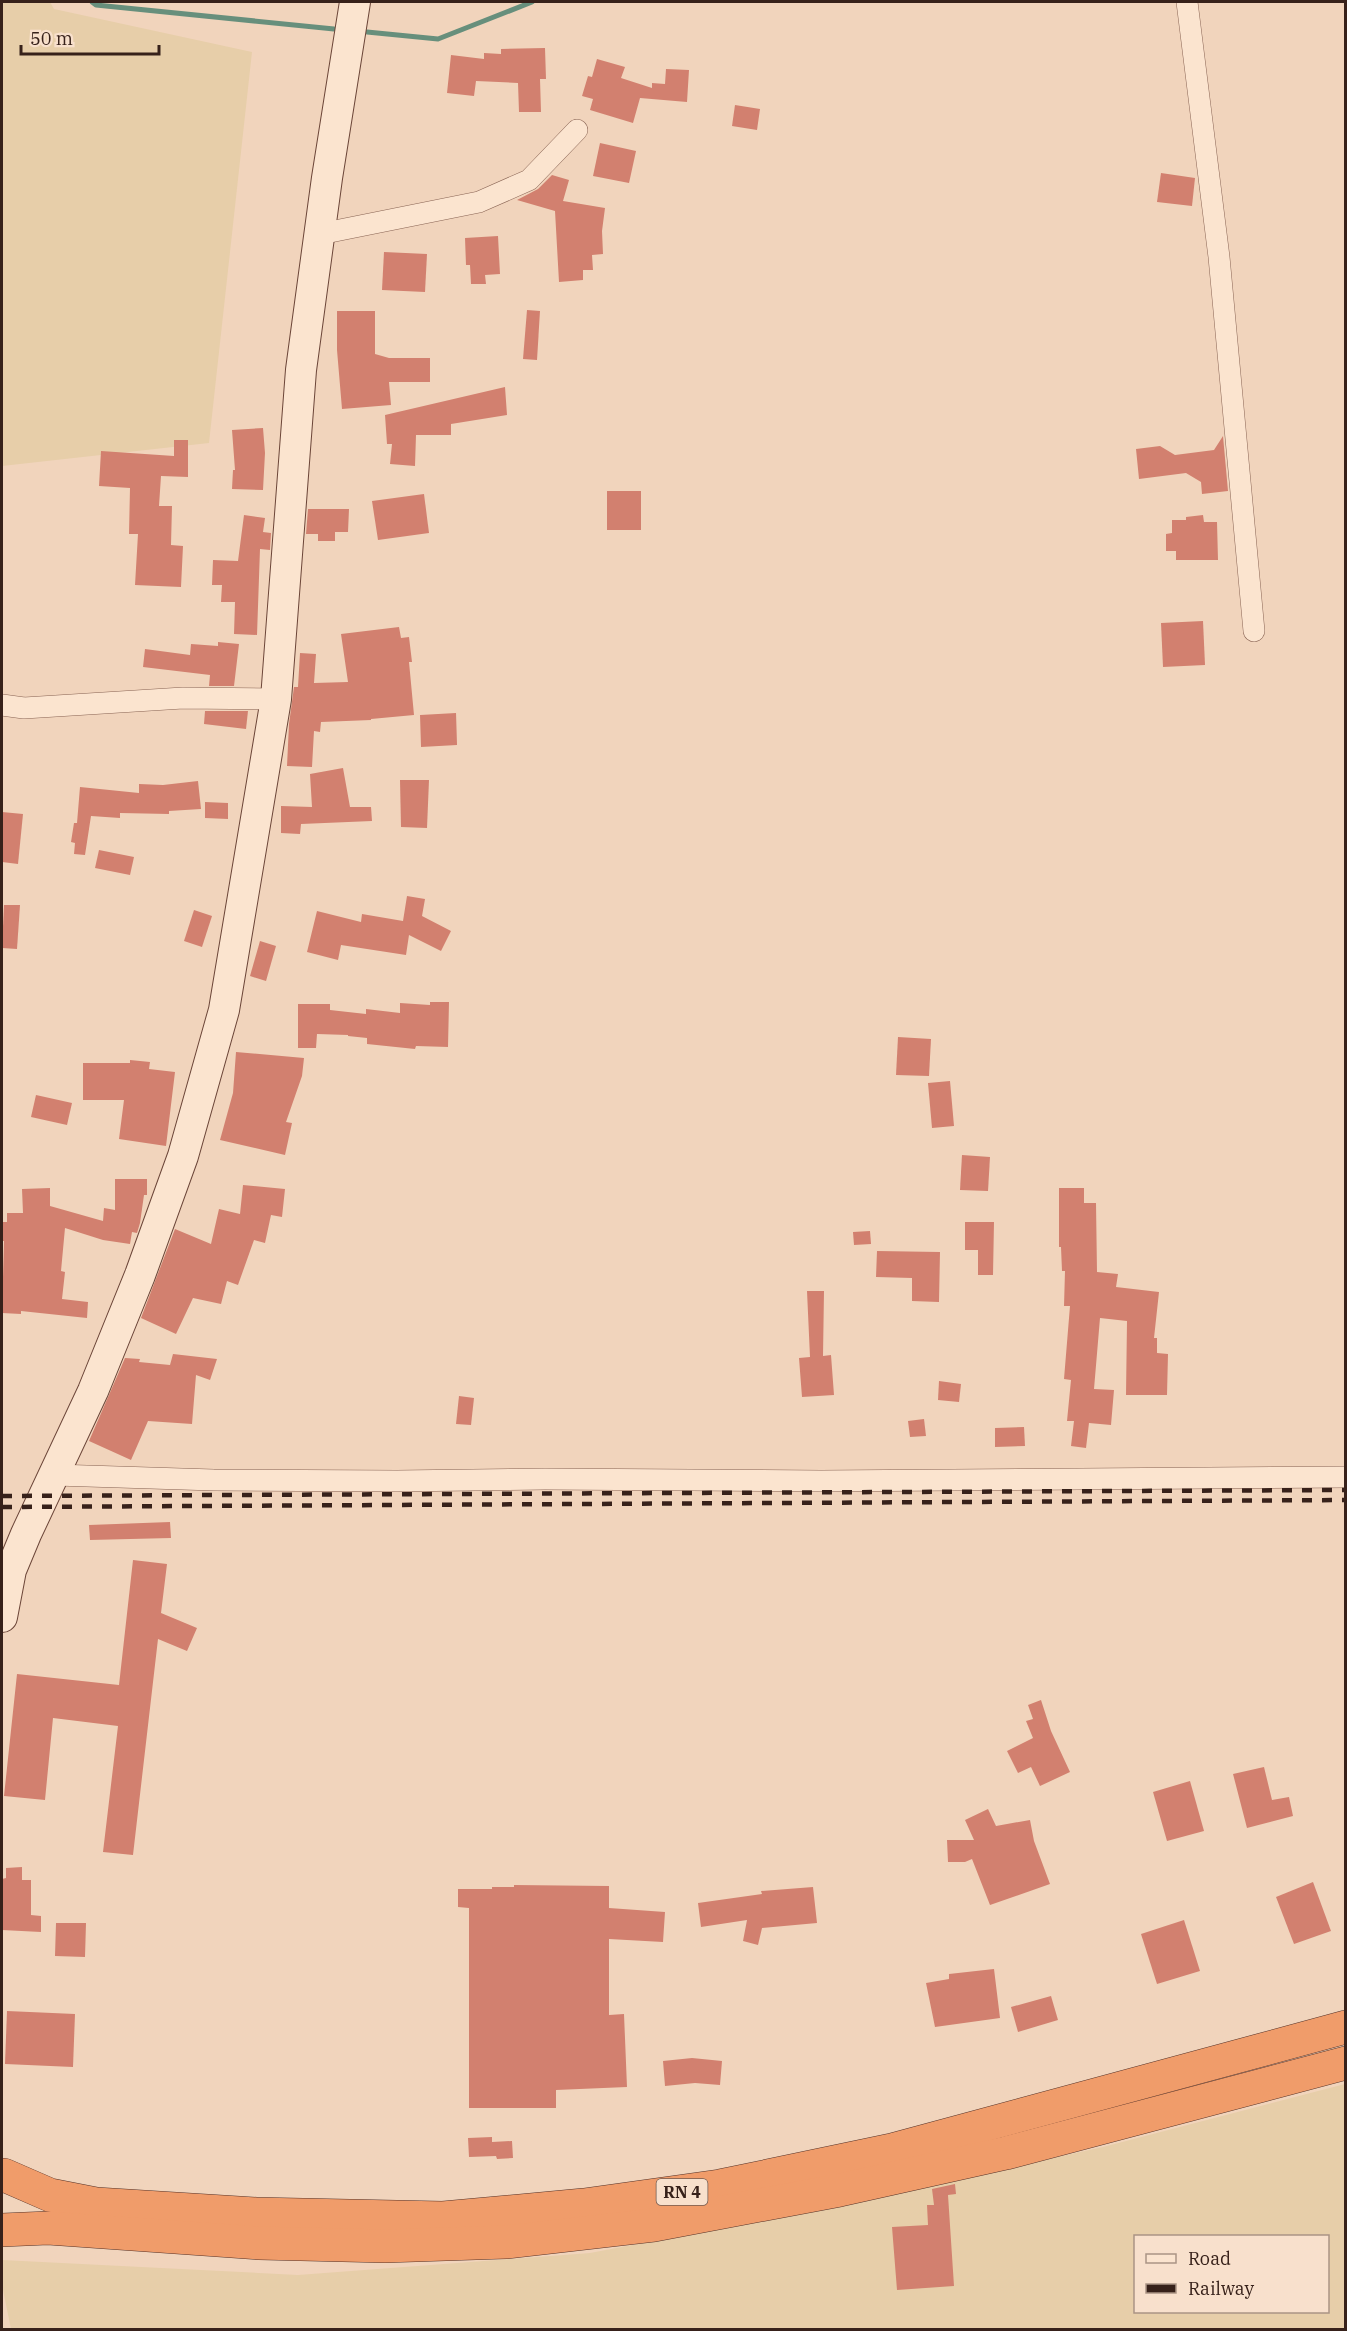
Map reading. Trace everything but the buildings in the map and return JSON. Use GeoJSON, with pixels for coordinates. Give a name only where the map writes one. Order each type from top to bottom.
{"type":"FeatureCollection","features":[{"type":"Feature","properties":{"kind":"highway","name":"RN 4"},"geometry":{"type":"LineString","coordinates":[[3,2174],[50,2195],[96,2204],[256,2214],[443,2218],[584,2205],[720,2186],[892,2150],[1346,2027]]}},
{"type":"Feature","properties":{"kind":"highway","name":"RN 4"},"geometry":{"type":"LineString","coordinates":[[2,2230],[48,2228],[259,2243],[385,2246],[506,2242],[654,2225],[840,2190],[1006,2153],[1346,2062]]}},
{"type":"Feature","properties":{"kind":"highway"},"geometry":{"type":"LineString","coordinates":[[2,2230],[8,2218],[11,2203],[10,2189],[3,2174]]}},
{"type":"Feature","properties":{"kind":"main road"},"geometry":{"type":"LineString","coordinates":[[2,1617],[11,1570],[93,1391],[183,1156],[224,1010],[276,699],[301,370],[355,2]]}},
{"type":"Feature","properties":{"kind":"street"},"geometry":{"type":"LineString","coordinates":[[1187,2],[1220,257],[1254,631]]}},
{"type":"Feature","properties":{"kind":"street"},"geometry":{"type":"LineString","coordinates":[[320,234],[479,202],[529,180],[577,130]]}},
{"type":"Feature","properties":{"kind":"street"},"geometry":{"type":"LineString","coordinates":[[2,705],[24,708],[183,698],[276,699]]}},
{"type":"Feature","properties":{"kind":"street"},"geometry":{"type":"LineString","coordinates":[[55,1475],[213,1480],[363,1481],[545,1479],[833,1481],[1346,1477]]}},
{"type":"Feature","properties":{"kind":"shaded area"},"geometry":{"type":"Polygon","coordinates":[[[2,2],[50,2],[54,9],[252,52],[209,443],[2,466],[2,2]]]}},
{"type":"Feature","properties":{"kind":"shaded area"},"geometry":{"type":"Polygon","coordinates":[[[1345,2084],[1345,2329],[11,2329],[2,2285],[2,2260],[298,2275],[590,2253],[807,2212],[1103,2147],[1345,2084]]]}},
{"type":"Feature","properties":{"kind":"waterway"},"geometry":{"type":"LineString","coordinates":[[92,2],[96,5],[334,29]]}},
{"type":"Feature","properties":{"kind":"waterway"},"geometry":{"type":"LineString","coordinates":[[367,32],[438,39],[532,2]]}},
{"type":"Feature","properties":{"kind":"railway"},"geometry":{"type":"LineString","coordinates":[[2,1496],[1346,1490]]}},
{"type":"Feature","properties":{"kind":"railway"},"geometry":{"type":"LineString","coordinates":[[2,1507],[1346,1500]]}}]}
